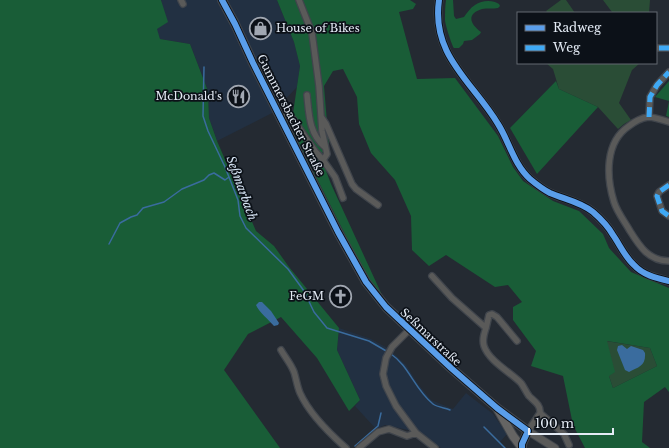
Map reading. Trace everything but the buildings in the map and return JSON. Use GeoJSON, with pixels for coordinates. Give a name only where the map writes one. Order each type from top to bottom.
{"type":"FeatureCollection","features":[{"type":"Feature","properties":{"kind":"main road","name":"Gummersbacher Straße"},"geometry":{"type":"LineString","coordinates":[[222,0],[236,24],[280,117],[341,239]]}},
{"type":"Feature","properties":{"kind":"main road","name":"Seßmarstraße"},"geometry":{"type":"LineString","coordinates":[[341,239],[366,282],[386,307],[450,368],[497,408],[528,431]]}},
{"type":"Feature","properties":{"kind":"main road"},"geometry":{"type":"LineString","coordinates":[[497,408],[513,436],[522,448]]}},
{"type":"Feature","properties":{"kind":"main road"},"geometry":{"type":"LineString","coordinates":[[522,448],[522,444],[528,431]]}},
{"type":"Feature","properties":{"kind":"street"},"geometry":{"type":"LineString","coordinates":[[299,0],[312,32],[319,86],[322,132],[327,156],[323,160]]}},
{"type":"Feature","properties":{"kind":"street"},"geometry":{"type":"LineString","coordinates":[[439,0],[437,11],[442,42],[450,58],[498,124],[518,164],[528,177],[550,193],[576,202],[592,211],[603,222],[634,265],[652,277],[669,281]]}},
{"type":"Feature","properties":{"kind":"street"},"geometry":{"type":"LineString","coordinates":[[659,48],[669,48]]}},
{"type":"Feature","properties":{"kind":"street"},"geometry":{"type":"LineString","coordinates":[[649,117],[650,97],[657,85],[669,72]]}},
{"type":"Feature","properties":{"kind":"street"},"geometry":{"type":"LineString","coordinates":[[307,95],[312,131],[320,143],[326,147]]}},
{"type":"Feature","properties":{"kind":"street"},"geometry":{"type":"LineString","coordinates":[[321,116],[326,124],[352,184],[356,189],[378,205]]}},
{"type":"Feature","properties":{"kind":"street"},"geometry":{"type":"LineString","coordinates":[[280,117],[290,117],[292,119],[335,178],[343,198]]}},
{"type":"Feature","properties":{"kind":"street"},"geometry":{"type":"LineString","coordinates":[[669,122],[649,117],[627,127],[620,132],[613,143],[609,159],[609,176],[614,202],[626,224],[640,246],[648,255],[660,261],[669,261]]}},
{"type":"Feature","properties":{"kind":"street"},"geometry":{"type":"LineString","coordinates":[[669,185],[659,192],[657,196],[662,211],[669,216]]}},
{"type":"Feature","properties":{"kind":"street"},"geometry":{"type":"LineString","coordinates":[[432,276],[452,298],[486,328]]}},
{"type":"Feature","properties":{"kind":"street"},"geometry":{"type":"LineString","coordinates":[[517,341],[497,317],[492,314],[489,315],[483,340],[488,353],[508,374],[520,383],[538,405],[540,414],[564,434],[569,445]]}},
{"type":"Feature","properties":{"kind":"street"},"geometry":{"type":"LineString","coordinates":[[409,330],[392,348],[386,358],[383,374],[386,386],[396,406],[416,433],[435,448]]}},
{"type":"Feature","properties":{"kind":"street"},"geometry":{"type":"LineString","coordinates":[[281,350],[294,371],[295,380],[300,394],[326,429],[346,448]]}},
{"type":"Feature","properties":{"kind":"street"},"geometry":{"type":"LineString","coordinates":[[528,431],[540,414]]}},
{"type":"Feature","properties":{"kind":"street"},"geometry":{"type":"LineString","coordinates":[[358,448],[378,432],[389,429],[407,436],[416,433]]}},
{"type":"Feature","properties":{"kind":"street","name":"Seßmarstraße"},"geometry":{"type":"LineString","coordinates":[[528,431],[555,448]]}},
{"type":"Feature","properties":{"kind":"shaded area"},"geometry":{"type":"Polygon","coordinates":[[[161,0],[277,0],[294,42],[300,66],[297,87],[272,113],[217,141],[209,118],[208,91],[190,44],[160,39],[156,29],[167,22],[161,0]]]}},
{"type":"Feature","properties":{"kind":"shaded area"},"geometry":{"type":"Polygon","coordinates":[[[339,328],[371,339],[389,349],[406,365],[418,384],[431,400],[453,409],[466,393],[493,414],[507,434],[500,442],[504,448],[441,448],[422,433],[385,425],[376,429],[355,406],[360,400],[337,350],[339,328]]]}},
{"type":"Feature","properties":{"kind":"green space"},"geometry":{"type":"Polygon","coordinates":[[[0,0],[161,0],[168,22],[157,29],[160,39],[190,44],[208,91],[209,118],[217,141],[256,231],[274,246],[289,267],[339,328],[337,350],[360,400],[349,411],[317,358],[281,317],[248,334],[224,370],[280,448],[0,448],[0,0]]]}},
{"type":"Feature","properties":{"kind":"green space"},"geometry":{"type":"Polygon","coordinates":[[[277,0],[410,0],[416,4],[413,9],[399,12],[417,79],[455,78],[498,136],[513,167],[523,181],[553,201],[579,211],[603,234],[609,248],[631,272],[669,288],[669,392],[665,387],[644,402],[642,442],[650,448],[585,448],[573,425],[563,376],[531,366],[536,351],[513,320],[513,307],[522,302],[508,285],[495,287],[446,255],[429,266],[412,250],[411,216],[395,180],[371,153],[359,124],[357,97],[343,69],[333,71],[324,86],[329,146],[320,155],[331,184],[382,295],[365,274],[291,127],[300,66],[294,42],[277,0]],[[607,341],[615,372],[609,376],[613,388],[657,366],[650,348],[607,341]]]}},
{"type":"Feature","properties":{"kind":"green space"},"geometry":{"type":"Polygon","coordinates":[[[446,0],[453,0],[454,16],[456,19],[464,17],[472,8],[481,2],[494,2],[500,6],[498,8],[482,9],[477,11],[471,19],[474,26],[481,32],[480,34],[472,40],[464,41],[459,48],[454,48],[445,22],[446,0]]]}},
{"type":"Feature","properties":{"kind":"green space"},"geometry":{"type":"Polygon","coordinates":[[[561,0],[566,0],[574,12],[547,12],[546,11],[561,0]]]}},
{"type":"Feature","properties":{"kind":"green space"},"geometry":{"type":"Polygon","coordinates":[[[603,0],[650,0],[649,12],[612,12],[603,0]]]}},
{"type":"Feature","properties":{"kind":"green space"},"geometry":{"type":"Polygon","coordinates":[[[547,64],[639,64],[632,70],[619,103],[631,120],[618,129],[598,107],[559,89],[553,69],[547,64]]]}},
{"type":"Feature","properties":{"kind":"green space"},"geometry":{"type":"Polygon","coordinates":[[[556,81],[559,89],[598,107],[537,174],[510,128],[556,81]]]}},
{"type":"Feature","properties":{"kind":"green space"},"geometry":{"type":"Polygon","coordinates":[[[669,81],[669,101],[655,97],[669,81]]]}},
{"type":"Feature","properties":{"kind":"green space"},"geometry":{"type":"Polygon","coordinates":[[[669,101],[669,117],[666,116],[669,101]]]}},
{"type":"Feature","properties":{"kind":"green space"},"geometry":{"type":"Polygon","coordinates":[[[606,341],[650,348],[657,366],[613,388],[609,376],[606,341]]]}},
{"type":"Feature","properties":{"kind":"water"},"geometry":{"type":"Polygon","coordinates":[[[259,302],[262,302],[271,311],[279,323],[278,325],[274,326],[259,310],[256,305],[259,302]]]}},
{"type":"Feature","properties":{"kind":"water"},"geometry":{"type":"Polygon","coordinates":[[[622,345],[627,349],[631,346],[643,350],[645,357],[641,366],[629,372],[625,370],[617,350],[618,346],[622,345]]]}},
{"type":"Feature","properties":{"kind":"waterway","name":"Seßmarbach"},"geometry":{"type":"LineString","coordinates":[[204,67],[203,116],[238,200],[240,216],[246,228],[288,269],[304,291],[314,312],[327,328],[369,341],[388,352]]}},
{"type":"Feature","properties":{"kind":"waterway"},"geometry":{"type":"LineString","coordinates":[[109,244],[120,223],[137,215],[143,208],[164,202],[182,189],[204,180],[209,175],[214,173],[225,180],[229,177]]}},
{"type":"Feature","properties":{"kind":"waterway","name":"Seßmarbach"},"geometry":{"type":"LineString","coordinates":[[391,354],[403,365],[421,392],[427,398],[435,405],[450,410]]}},
{"type":"Feature","properties":{"kind":"waterway"},"geometry":{"type":"LineString","coordinates":[[355,446],[378,426],[381,413]]}},
{"type":"Feature","properties":{"kind":"waterway","name":"Seßmarbach"},"geometry":{"type":"LineString","coordinates":[[484,427],[505,448]]}},
{"type":"Feature","properties":{"kind":"marked path"},"geometry":{"type":"LineString","coordinates":[[659,48],[669,48]]}},
{"type":"Feature","properties":{"kind":"marked path"},"geometry":{"type":"LineString","coordinates":[[649,117],[650,97],[657,85],[669,72]]}},
{"type":"Feature","properties":{"kind":"marked path"},"geometry":{"type":"LineString","coordinates":[[669,185],[659,192],[657,196],[662,211],[669,216]]}},
{"type":"Feature","properties":{"kind":"cycle path"},"geometry":{"type":"LineString","coordinates":[[222,0],[338,232],[366,282],[386,307],[451,368],[497,408],[528,431],[522,444],[522,448]]}},
{"type":"Feature","properties":{"kind":"cycle path"},"geometry":{"type":"LineString","coordinates":[[439,0],[438,20],[441,37],[448,53],[456,67],[498,124],[524,173],[547,191],[578,203],[593,212],[607,226],[631,262],[641,271],[650,276],[669,281]]}},
{"type":"Feature","properties":{"kind":"place","name":"House of Bikes"},"geometry":{"type":"Point","coordinates":[260,28]}},
{"type":"Feature","properties":{"kind":"place","name":"McDonald's"},"geometry":{"type":"Point","coordinates":[238,96]}},
{"type":"Feature","properties":{"kind":"place","name":"FeGM"},"geometry":{"type":"Point","coordinates":[340,296]}}]}
